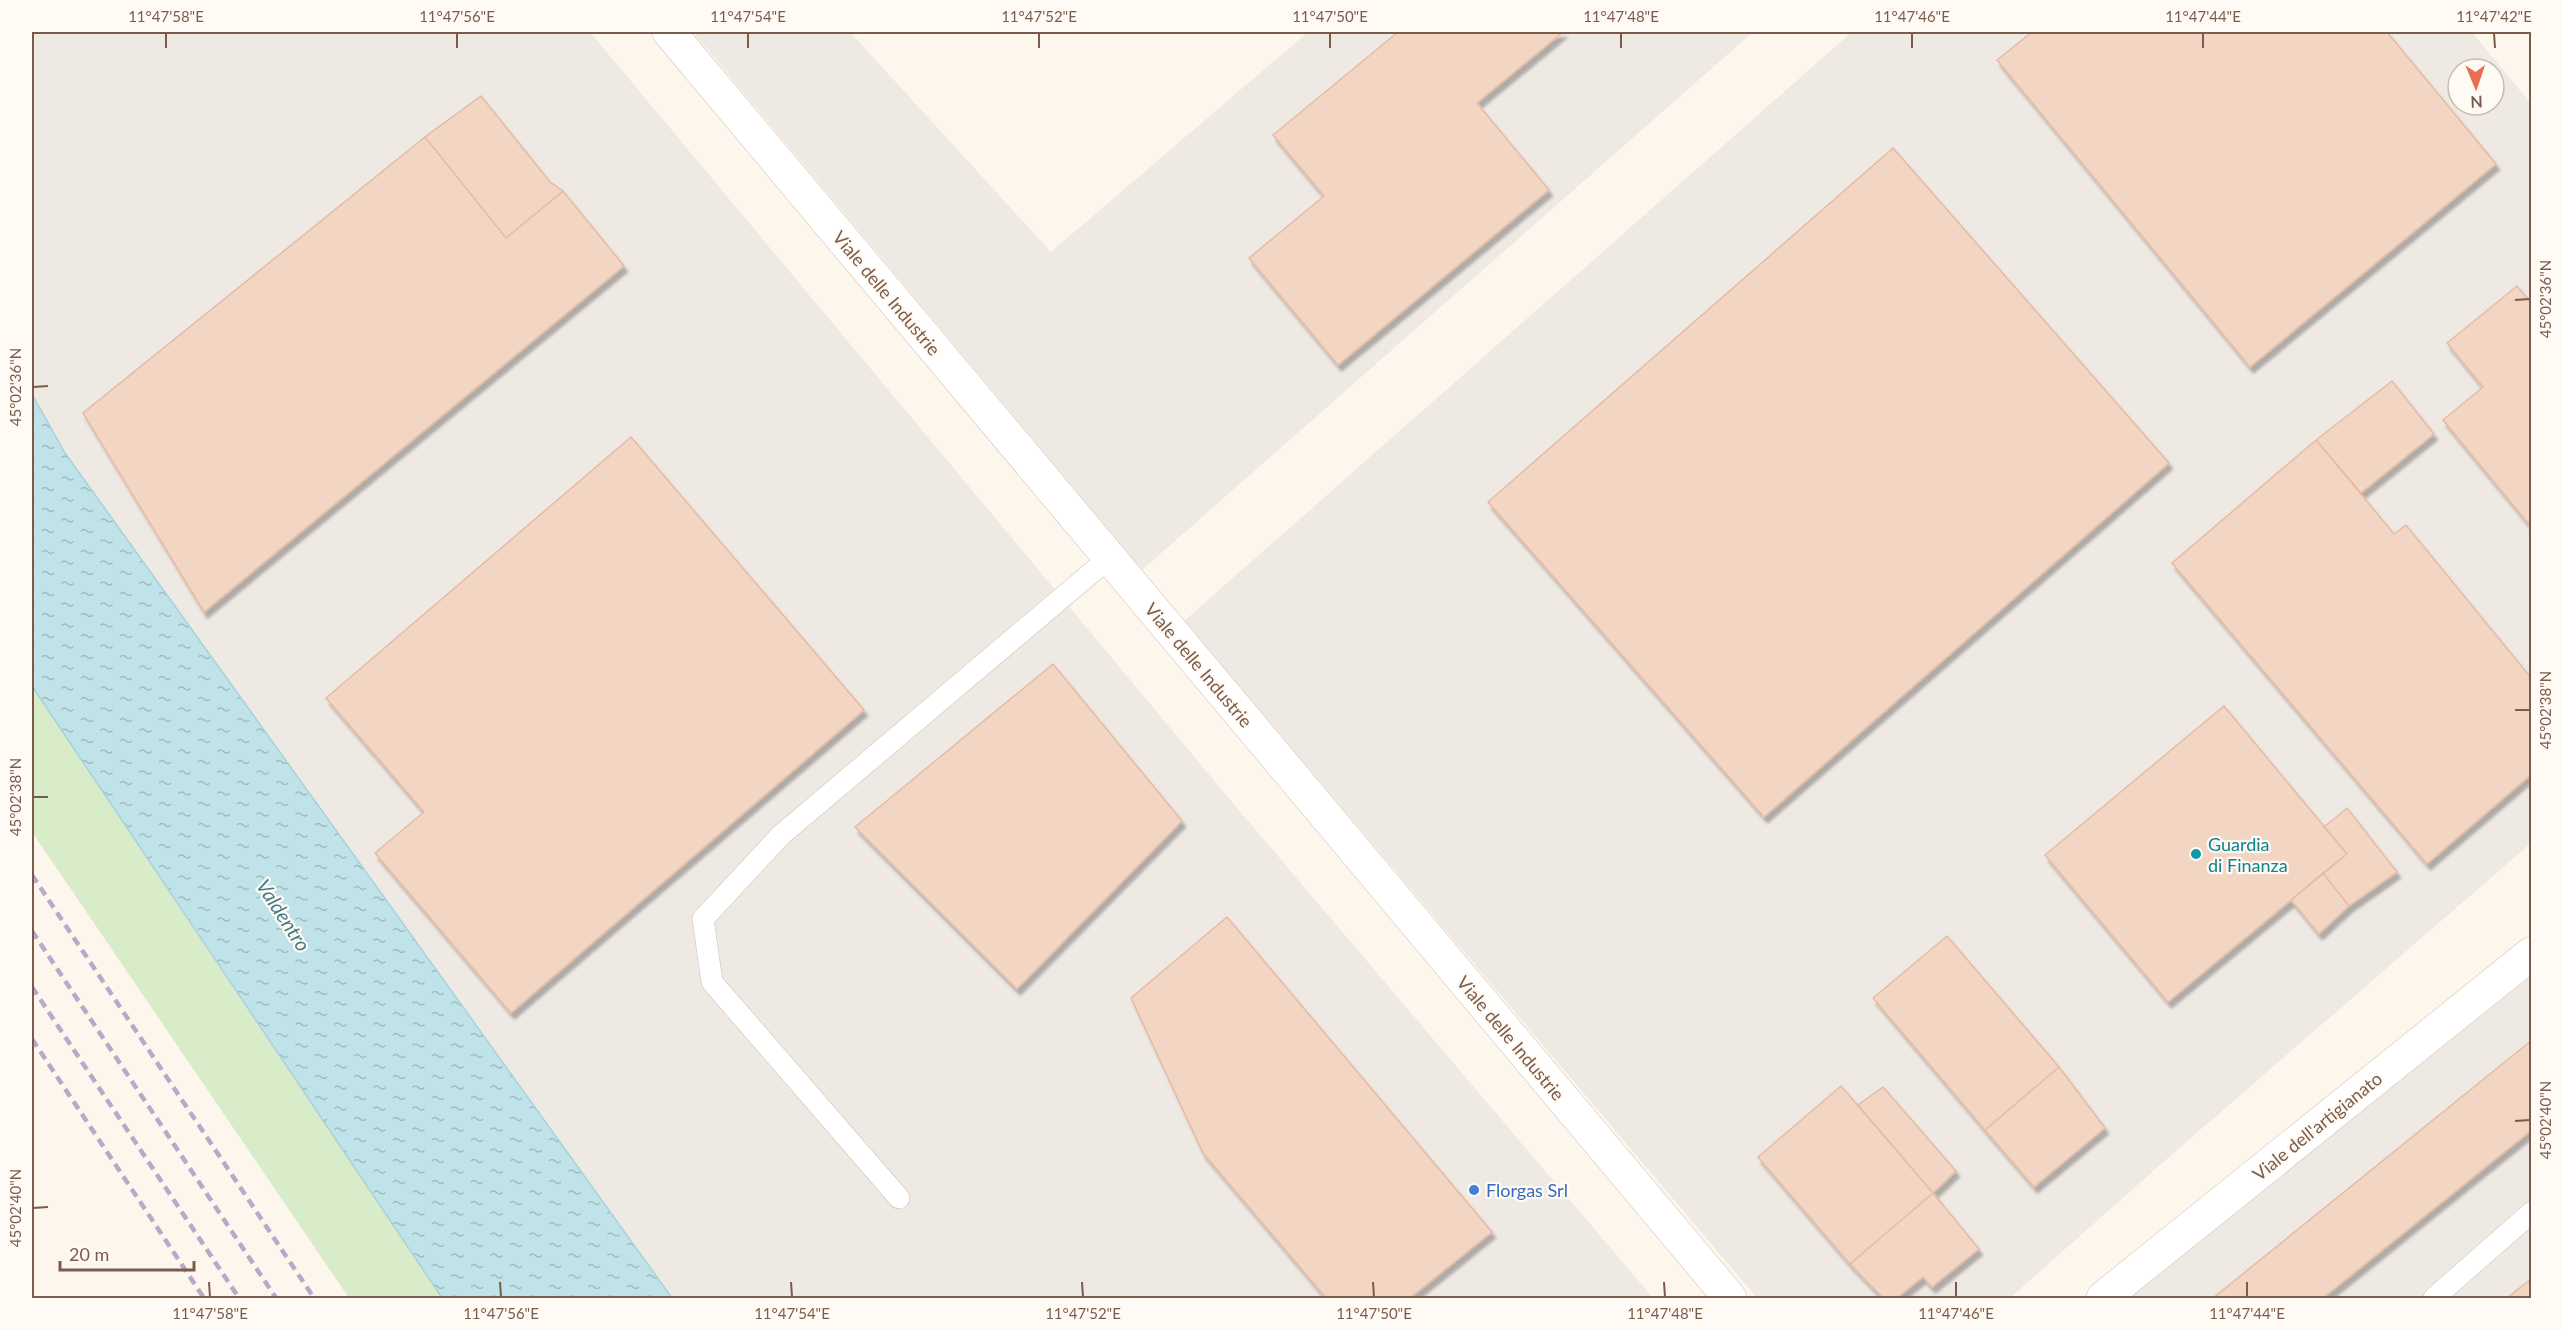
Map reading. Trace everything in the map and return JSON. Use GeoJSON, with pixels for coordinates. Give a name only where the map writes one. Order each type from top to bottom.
{"type":"FeatureCollection","features":[{"type":"Feature","properties":{"kind":"main road","name":"Viale delle Industrie"},"geometry":{"type":"LineString","coordinates":[[669,32],[1730,1299]]}},
{"type":"Feature","properties":{"kind":"main road","name":"Viale dell'artigianato"},"geometry":{"type":"LineString","coordinates":[[2103,1299],[2532,953]]}},
{"type":"Feature","properties":{"kind":"lane"},"geometry":{"type":"LineString","coordinates":[[899,1198],[712,982],[703,919],[781,835],[1109,558]]}},
{"type":"Feature","properties":{"kind":"lane"},"geometry":{"type":"LineString","coordinates":[[2434,1299],[2532,1212]]}},
{"type":"Feature","properties":{"kind":"shaded area"},"geometry":{"type":"Polygon","coordinates":[[[32,32],[590,32],[1237,808],[1653,1298],[672,1298],[65,453],[32,394],[32,32]]]}},
{"type":"Feature","properties":{"kind":"shaded area"},"geometry":{"type":"Polygon","coordinates":[[[693,32],[850,32],[1051,252],[1308,32],[1753,32],[1142,570],[693,32]]]}},
{"type":"Feature","properties":{"kind":"shaded area"},"geometry":{"type":"Polygon","coordinates":[[[1852,32],[2472,32],[2492,57],[2446,57],[2446,117],[2506,117],[2506,73],[2531,104],[2531,843],[2010,1298],[1757,1298],[1184,621],[1852,32]]]}},
{"type":"Feature","properties":{"kind":"shaded area"},"geometry":{"type":"Polygon","coordinates":[[[2531,947],[2531,1298],[2129,1298],[2221,1217],[2531,947]]]}},
{"type":"Feature","properties":{"kind":"green space"},"geometry":{"type":"Polygon","coordinates":[[[32,686],[442,1298],[349,1298],[32,832],[32,686]]]}},
{"type":"Feature","properties":{"kind":"water","name":"Valdentro"},"geometry":{"type":"Polygon","coordinates":[[[32,394],[65,453],[672,1298],[442,1298],[32,686],[32,394]]]}},
{"type":"Feature","properties":{"kind":"building"},"geometry":{"type":"Polygon","coordinates":[[[1398,32],[1563,32],[1477,103],[1549,190],[1338,365],[1249,258],[1324,196],[1273,135],[1398,32]]]}},
{"type":"Feature","properties":{"kind":"building"},"geometry":{"type":"Polygon","coordinates":[[[2032,32],[2387,32],[2446,103],[2446,117],[2457,117],[2496,164],[2250,367],[1997,60],[2032,32]]]}},
{"type":"Feature","properties":{"kind":"building"},"geometry":{"type":"Polygon","coordinates":[[[481,96],[550,182],[563,191],[506,238],[425,137],[481,96]]]}},
{"type":"Feature","properties":{"kind":"building"},"geometry":{"type":"Polygon","coordinates":[[[425,137],[506,238],[563,191],[624,266],[204,612],[83,413],[425,137]]]}},
{"type":"Feature","properties":{"kind":"building"},"geometry":{"type":"Polygon","coordinates":[[[1893,148],[2169,463],[1764,817],[1488,502],[1893,148]]]}},
{"type":"Feature","properties":{"kind":"building"},"geometry":{"type":"Polygon","coordinates":[[[2517,286],[2532,304],[2532,528],[2443,420],[2483,387],[2447,343],[2517,286]]]}},
{"type":"Feature","properties":{"kind":"building"},"geometry":{"type":"Polygon","coordinates":[[[2392,381],[2434,434],[2361,493],[2316,440],[2392,381]]]}},
{"type":"Feature","properties":{"kind":"building"},"geometry":{"type":"Polygon","coordinates":[[[631,437],[864,710],[511,1013],[375,853],[424,812],[326,698],[631,437]]]}},
{"type":"Feature","properties":{"kind":"building"},"geometry":{"type":"Polygon","coordinates":[[[2316,440],[2394,534],[2406,525],[2532,679],[2532,774],[2427,864],[2172,563],[2316,440]]]}},
{"type":"Feature","properties":{"kind":"building"},"geometry":{"type":"Polygon","coordinates":[[[1053,664],[1182,821],[1017,989],[855,827],[1053,664]]]}},
{"type":"Feature","properties":{"kind":"building","name":"Guardia di Finanza"},"geometry":{"type":"Polygon","coordinates":[[[2224,706],[2347,854],[2168,1002],[2045,855],[2224,706]]]}},
{"type":"Feature","properties":{"kind":"building"},"geometry":{"type":"Polygon","coordinates":[[[2347,808],[2397,872],[2349,906],[2323,873],[2347,854],[2324,827],[2347,808]]]}},
{"type":"Feature","properties":{"kind":"building"},"geometry":{"type":"Polygon","coordinates":[[[2323,873],[2349,906],[2319,934],[2291,900],[2323,873]]]}},
{"type":"Feature","properties":{"kind":"building"},"geometry":{"type":"Polygon","coordinates":[[[1227,917],[1492,1232],[1410,1298],[1326,1298],[1203,1153],[1131,998],[1227,917]]]}},
{"type":"Feature","properties":{"kind":"building"},"geometry":{"type":"Polygon","coordinates":[[[1947,936],[2059,1067],[1985,1130],[1873,998],[1947,936]]]}},
{"type":"Feature","properties":{"kind":"building"},"geometry":{"type":"Polygon","coordinates":[[[2532,1040],[2532,1130],[2323,1298],[2213,1298],[2532,1040]]]}},
{"type":"Feature","properties":{"kind":"building"},"geometry":{"type":"Polygon","coordinates":[[[2059,1067],[2105,1128],[2034,1187],[1985,1130],[2059,1067]]]}},
{"type":"Feature","properties":{"kind":"building"},"geometry":{"type":"Polygon","coordinates":[[[1841,1086],[1933,1193],[1850,1264],[1758,1157],[1841,1086]]]}},
{"type":"Feature","properties":{"kind":"building"},"geometry":{"type":"Polygon","coordinates":[[[1883,1087],[1956,1171],[1933,1193],[1858,1105],[1883,1087]]]}},
{"type":"Feature","properties":{"kind":"building"},"geometry":{"type":"Polygon","coordinates":[[[1933,1193],[1979,1249],[1932,1287],[1923,1277],[1897,1298],[1883,1298],[1850,1264],[1933,1193]]]}},
{"type":"Feature","properties":{"kind":"building"},"geometry":{"type":"Polygon","coordinates":[[[2532,1278],[2532,1298],[2507,1298],[2532,1278]]]}},
{"type":"Feature","properties":{"kind":"railway"},"geometry":{"type":"LineString","coordinates":[[32,875],[314,1298]]}},
{"type":"Feature","properties":{"kind":"railway"},"geometry":{"type":"LineString","coordinates":[[32,931],[276,1298]]}},
{"type":"Feature","properties":{"kind":"railway"},"geometry":{"type":"LineString","coordinates":[[32,987],[239,1298]]}},
{"type":"Feature","properties":{"kind":"railway"},"geometry":{"type":"LineString","coordinates":[[32,1039],[204,1298]]}},
{"type":"Feature","properties":{"kind":"place","name":"Guardia di Finanza"},"geometry":{"type":"Point","coordinates":[2196,854]}},
{"type":"Feature","properties":{"kind":"place","name":"Florgas Srl"},"geometry":{"type":"Point","coordinates":[1474,1190]}}]}
